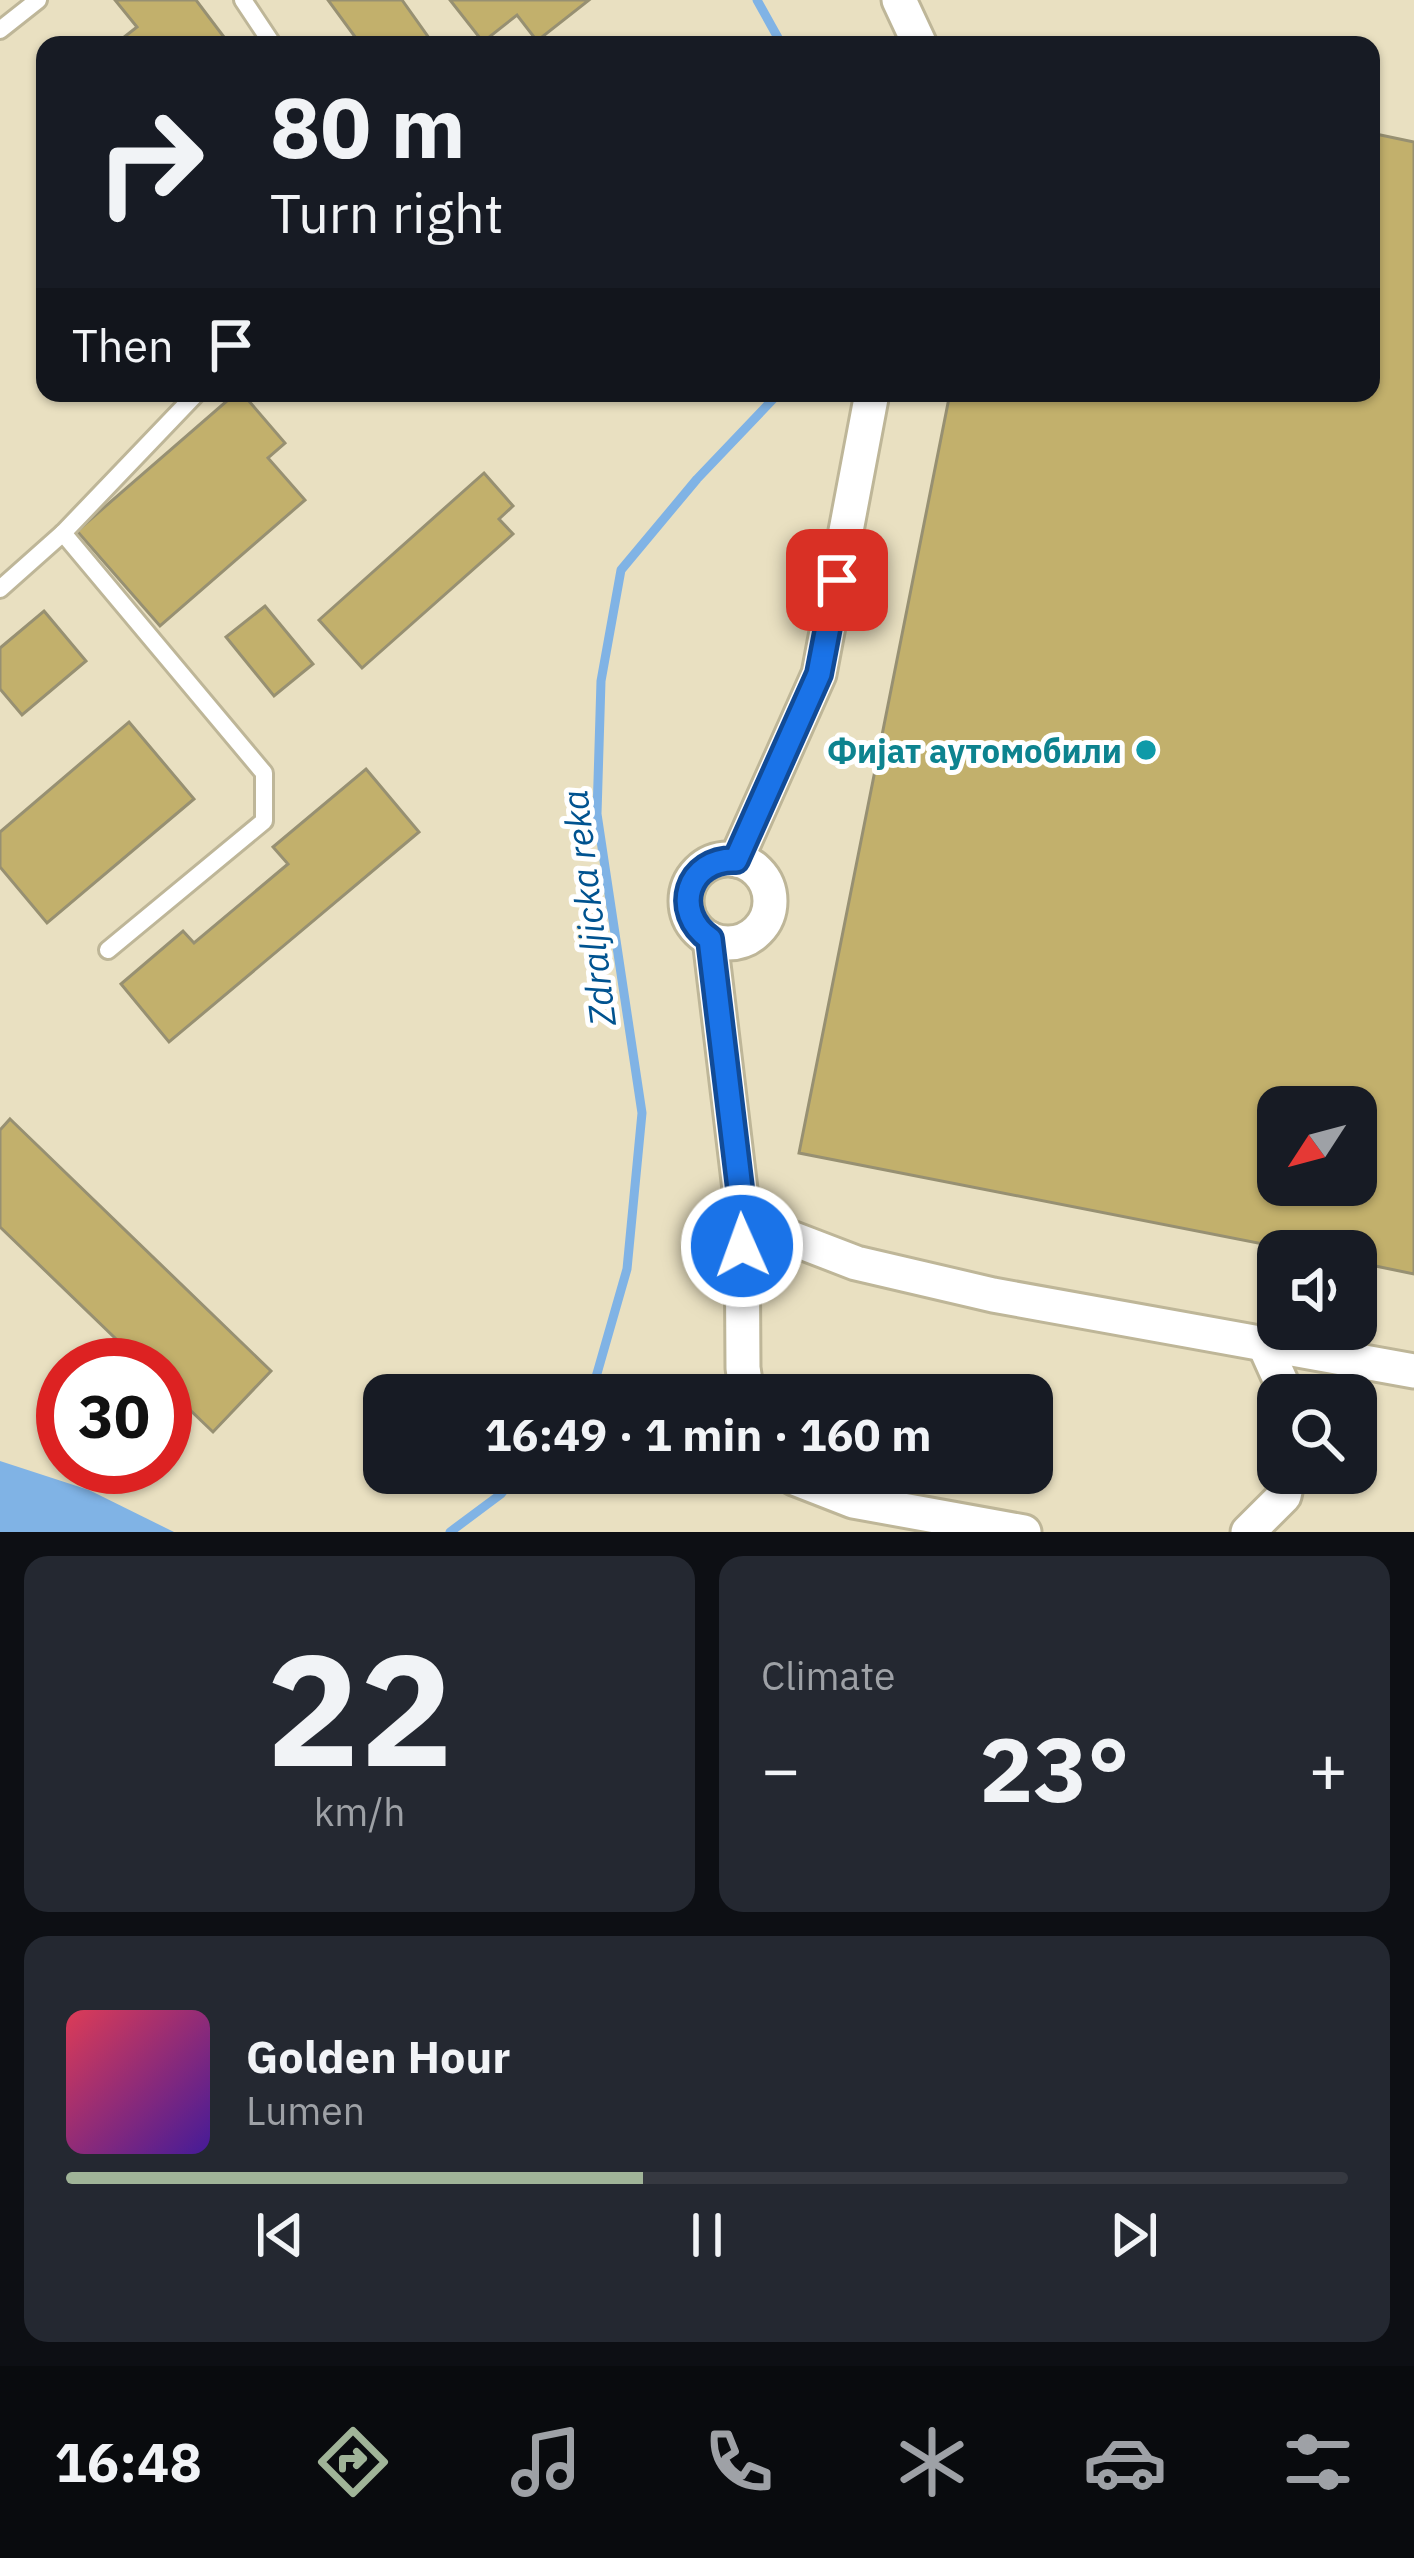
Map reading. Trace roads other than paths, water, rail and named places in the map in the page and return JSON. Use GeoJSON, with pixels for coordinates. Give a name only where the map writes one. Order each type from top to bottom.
{"type":"FeatureCollection","features":[{"type":"Feature","properties":{"kind":"street"},"geometry":{"type":"LineString","coordinates":[[899,0],[916,36]]}},
{"type":"Feature","properties":{"kind":"street"},"geometry":{"type":"LineString","coordinates":[[736,860],[819,674],[870,402]]}},
{"type":"Feature","properties":{"kind":"street"},"geometry":{"type":"LineString","coordinates":[[722,860],[736,860],[760,874],[770,900],[768,914],[751,937],[738,942],[710,939],[691,921],[686,895],[699,872],[722,860]]}},
{"type":"Feature","properties":{"kind":"street"},"geometry":{"type":"LineString","coordinates":[[710,939],[742,1205],[743,1374]]}},
{"type":"Feature","properties":{"kind":"street"},"geometry":{"type":"LineString","coordinates":[[742,1205],[757,1225],[856,1263],[993,1295],[1257,1343]]}},
{"type":"Feature","properties":{"kind":"street"},"geometry":{"type":"LineString","coordinates":[[1297,1350],[1414,1371]]}},
{"type":"Feature","properties":{"kind":"street"},"geometry":{"type":"LineString","coordinates":[[835,1494],[1024,1532]]}},
{"type":"Feature","properties":{"kind":"street"},"geometry":{"type":"LineString","coordinates":[[1248,1532],[1284,1494]]}},
{"type":"Feature","properties":{"kind":"lane"},"geometry":{"type":"LineString","coordinates":[[0,30],[38,0]]}},
{"type":"Feature","properties":{"kind":"lane"},"geometry":{"type":"LineString","coordinates":[[243,0],[267,36]]}},
{"type":"Feature","properties":{"kind":"lane"},"geometry":{"type":"LineString","coordinates":[[0,589],[63,532],[188,402]]}},
{"type":"Feature","properties":{"kind":"lane"},"geometry":{"type":"LineString","coordinates":[[63,532],[265,773],[264,821],[108,950]]}},
{"type":"Feature","properties":{"kind":"water"},"geometry":{"type":"Polygon","coordinates":[[[0,1461],[36,1473],[36,1494],[97,1494],[174,1532],[0,1532],[0,1461]]]}},
{"type":"Feature","properties":{"kind":"waterway","name":"Zdraljicka reka"},"geometry":{"type":"LineString","coordinates":[[757,0],[777,36]]}},
{"type":"Feature","properties":{"kind":"waterway","name":"Zdraljicka reka"},"geometry":{"type":"LineString","coordinates":[[597,1374],[627,1269],[642,1113],[597,814],[601,681],[621,570],[697,479],[770,402]]}},
{"type":"Feature","properties":{"kind":"waterway","name":"Zdraljicka reka"},"geometry":{"type":"LineString","coordinates":[[450,1532],[501,1494]]}},
{"type":"Feature","properties":{"kind":"place","name":"Фијат аутомобили"},"geometry":{"type":"Point","coordinates":[1146,750]}}]}
